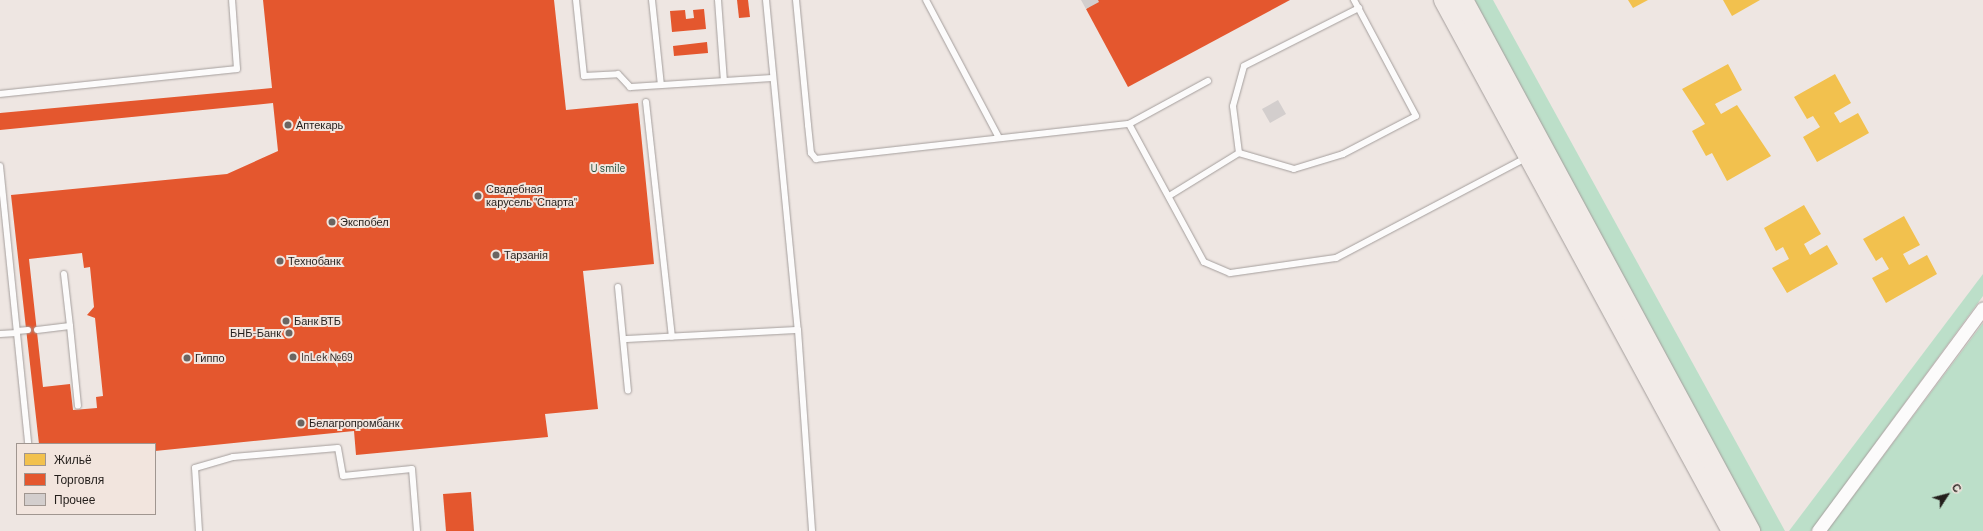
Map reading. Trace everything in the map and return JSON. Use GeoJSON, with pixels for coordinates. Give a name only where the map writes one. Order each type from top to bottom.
{"type":"FeatureCollection","features":[{"type":"Feature","properties":{"kind":"main road"},"geometry":{"type":"LineString","coordinates":[[1444,0],[1535,152],[1750,531]]}},
{"type":"Feature","properties":{"kind":"main road"},"geometry":{"type":"LineString","coordinates":[[1463,0],[1535,152],[1732,531]]}},
{"type":"Feature","properties":{"kind":"street"},"geometry":{"type":"LineString","coordinates":[[1818,531],[1983,308]]}},
{"type":"Feature","properties":{"kind":"lane"},"geometry":{"type":"LineString","coordinates":[[0,94],[237,69],[232,0]]}},
{"type":"Feature","properties":{"kind":"lane"},"geometry":{"type":"LineString","coordinates":[[576,0],[584,76],[618,74],[630,87],[773,78]]}},
{"type":"Feature","properties":{"kind":"lane"},"geometry":{"type":"LineString","coordinates":[[652,0],[661,85]]}},
{"type":"Feature","properties":{"kind":"lane"},"geometry":{"type":"LineString","coordinates":[[718,0],[724,81]]}},
{"type":"Feature","properties":{"kind":"lane"},"geometry":{"type":"LineString","coordinates":[[766,0],[798,330],[812,531]]}},
{"type":"Feature","properties":{"kind":"lane"},"geometry":{"type":"LineString","coordinates":[[796,0],[809,132],[816,159],[998,136],[1130,124],[1208,81]]}},
{"type":"Feature","properties":{"kind":"lane"},"geometry":{"type":"LineString","coordinates":[[926,0],[998,136]]}},
{"type":"Feature","properties":{"kind":"lane"},"geometry":{"type":"LineString","coordinates":[[1169,196],[1239,153],[1294,169],[1343,154],[1416,116],[1354,0]]}},
{"type":"Feature","properties":{"kind":"lane"},"geometry":{"type":"LineString","coordinates":[[1239,153],[1233,106],[1244,66],[1359,8]]}},
{"type":"Feature","properties":{"kind":"lane"},"geometry":{"type":"LineString","coordinates":[[646,102],[672,336]]}},
{"type":"Feature","properties":{"kind":"lane"},"geometry":{"type":"LineString","coordinates":[[1130,124],[1204,262],[1217,270],[1236,273],[1336,258],[1535,152]]}},
{"type":"Feature","properties":{"kind":"lane"},"geometry":{"type":"LineString","coordinates":[[0,166],[28,443]]}},
{"type":"Feature","properties":{"kind":"lane"},"geometry":{"type":"LineString","coordinates":[[64,274],[78,406]]}},
{"type":"Feature","properties":{"kind":"lane"},"geometry":{"type":"LineString","coordinates":[[618,287],[625,339],[628,390]]}},
{"type":"Feature","properties":{"kind":"lane"},"geometry":{"type":"LineString","coordinates":[[37,330],[70,326]]}},
{"type":"Feature","properties":{"kind":"lane"},"geometry":{"type":"LineString","coordinates":[[0,334],[28,330]]}},
{"type":"Feature","properties":{"kind":"lane"},"geometry":{"type":"LineString","coordinates":[[625,339],[798,330]]}},
{"type":"Feature","properties":{"kind":"lane"},"geometry":{"type":"LineString","coordinates":[[199,531],[194,468],[233,456],[338,448],[343,476],[412,470],[417,531]]}},
{"type":"Feature","properties":{"kind":"green space"},"geometry":{"type":"Polygon","coordinates":[[[1474,0],[1493,0],[1785,531],[1760,531],[1474,0]]]}},
{"type":"Feature","properties":{"kind":"green space"},"geometry":{"type":"Polygon","coordinates":[[[1983,274],[1983,296],[1811,531],[1789,531],[1983,274]]]}},
{"type":"Feature","properties":{"kind":"green space"},"geometry":{"type":"Polygon","coordinates":[[[1983,323],[1983,531],[1827,531],[1983,323]]]}},
{"type":"Feature","properties":{"kind":"building: Жильё"},"geometry":{"type":"Polygon","coordinates":[[[1628,0],[1648,0],[1633,8],[1628,0]]]}},
{"type":"Feature","properties":{"kind":"building: Жильё"},"geometry":{"type":"Polygon","coordinates":[[[1723,0],[1760,0],[1732,16],[1723,0]]]}},
{"type":"Feature","properties":{"kind":"building: Жильё"},"geometry":{"type":"Polygon","coordinates":[[[1728,64],[1742,90],[1715,104],[1721,114],[1737,105],[1771,156],[1727,181],[1712,153],[1706,156],[1692,131],[1705,124],[1682,89],[1728,64]]]}},
{"type":"Feature","properties":{"kind":"building: Жильё"},"geometry":{"type":"Polygon","coordinates":[[[1835,74],[1851,103],[1834,113],[1840,123],[1858,113],[1869,133],[1817,162],[1803,137],[1820,127],[1813,116],[1807,119],[1794,97],[1835,74]]]}},
{"type":"Feature","properties":{"kind":"building: Жильё"},"geometry":{"type":"Polygon","coordinates":[[[1804,205],[1821,234],[1804,244],[1810,255],[1827,245],[1838,264],[1787,293],[1772,268],[1789,259],[1783,247],[1776,251],[1764,228],[1804,205]]]}},
{"type":"Feature","properties":{"kind":"building: Жильё"},"geometry":{"type":"Polygon","coordinates":[[[1904,216],[1920,245],[1903,254],[1909,265],[1927,255],[1937,274],[1886,303],[1872,278],[1889,269],[1882,257],[1876,261],[1863,239],[1904,216]]]}},
{"type":"Feature","properties":{"kind":"building: Торговля","name":"Экспобел"},"geometry":{"type":"Polygon","coordinates":[[[263,0],[554,0],[566,110],[638,103],[654,264],[583,271],[598,409],[545,414],[548,437],[356,455],[354,431],[156,451],[156,443],[39,443],[11,195],[227,174],[278,151],[273,103],[0,130],[0,113],[272,88],[263,0]],[[82,253],[29,259],[43,387],[70,384],[73,410],[97,408],[96,397],[103,396],[95,318],[87,315],[94,307],[90,267],[84,268],[82,253]]]}},
{"type":"Feature","properties":{"kind":"building: Торговля"},"geometry":{"type":"Polygon","coordinates":[[[737,0],[748,0],[750,17],[739,18],[737,0]]]}},
{"type":"Feature","properties":{"kind":"building: Торговля"},"geometry":{"type":"Polygon","coordinates":[[[1098,0],[1290,0],[1128,87],[1086,9],[1098,0]]]}},
{"type":"Feature","properties":{"kind":"building: Торговля"},"geometry":{"type":"Polygon","coordinates":[[[704,9],[706,29],[672,32],[670,11],[685,10],[686,19],[694,18],[693,10],[704,9]]]}},
{"type":"Feature","properties":{"kind":"building: Торговля"},"geometry":{"type":"Polygon","coordinates":[[[707,42],[708,53],[674,56],[673,46],[707,42]]]}},
{"type":"Feature","properties":{"kind":"building: Торговля"},"geometry":{"type":"Polygon","coordinates":[[[471,492],[474,531],[446,531],[443,494],[471,492]]]}},
{"type":"Feature","properties":{"kind":"building: Прочее"},"geometry":{"type":"Polygon","coordinates":[[[1081,0],[1098,0],[1099,2],[1086,9],[1081,0]]]}},
{"type":"Feature","properties":{"kind":"building: Прочее"},"geometry":{"type":"Polygon","coordinates":[[[1278,100],[1286,114],[1270,123],[1262,109],[1278,100]]]}},
{"type":"Feature","properties":{"kind":"place","name":"Аптекарь"},"geometry":{"type":"Point","coordinates":[288,125]}},
{"type":"Feature","properties":{"kind":"place","name":"Свадебная карусель \"Спарта\""},"geometry":{"type":"Point","coordinates":[478,196]}},
{"type":"Feature","properties":{"kind":"place","name":"Экспобел"},"geometry":{"type":"Point","coordinates":[332,222]}},
{"type":"Feature","properties":{"kind":"place","name":"Тарзанія"},"geometry":{"type":"Point","coordinates":[496,255]}},
{"type":"Feature","properties":{"kind":"place","name":"Технобанк"},"geometry":{"type":"Point","coordinates":[280,261]}},
{"type":"Feature","properties":{"kind":"place","name":"Банк ВТБ"},"geometry":{"type":"Point","coordinates":[286,321]}},
{"type":"Feature","properties":{"kind":"place","name":"БНБ-Банк"},"geometry":{"type":"Point","coordinates":[289,333]}},
{"type":"Feature","properties":{"kind":"place","name":"InLek №69"},"geometry":{"type":"Point","coordinates":[293,357]}},
{"type":"Feature","properties":{"kind":"place","name":"Гиппо"},"geometry":{"type":"Point","coordinates":[187,358]}},
{"type":"Feature","properties":{"kind":"place","name":"Белагропромбанк"},"geometry":{"type":"Point","coordinates":[301,423]}},
{"type":"Feature","properties":{"kind":"park label","name":"U smile"},"geometry":{"type":"Point","coordinates":[608,168]}}]}
